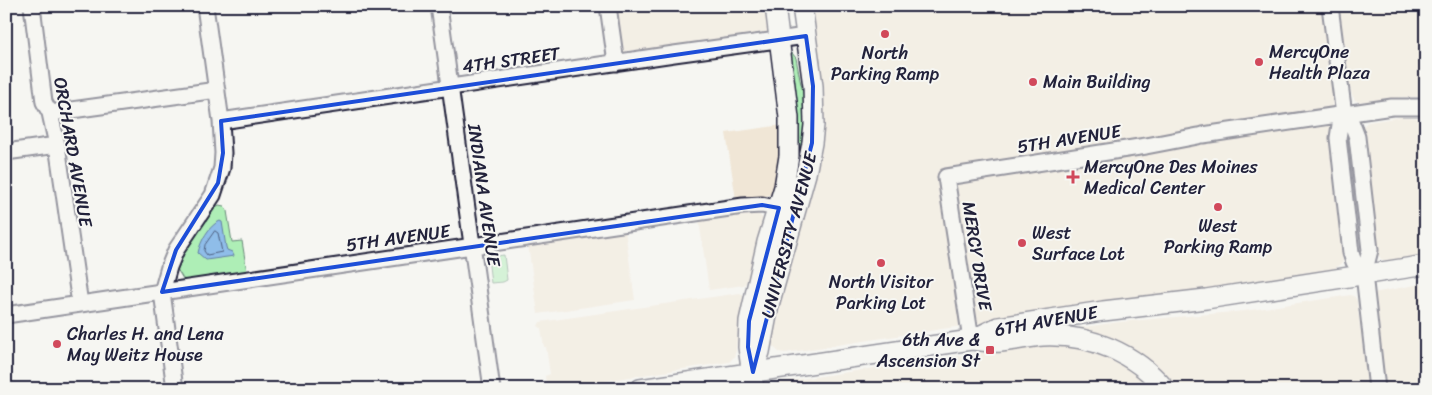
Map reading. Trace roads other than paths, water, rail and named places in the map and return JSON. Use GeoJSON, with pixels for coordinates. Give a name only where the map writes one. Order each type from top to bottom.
{"type":"FeatureCollection","features":[{"type":"Feature","properties":{"kind":"main road","name":"UNIVERSITY AVENUE"},"geometry":{"type":"LineString","coordinates":[[754,380],[787,211],[787,170],[790,142],[789,118],[774,6]]}},
{"type":"Feature","properties":{"kind":"main road","name":"UNIVERSITY AVENUE"},"geometry":{"type":"LineString","coordinates":[[787,211],[810,159],[814,125],[812,86],[802,6]]}},
{"type":"Feature","properties":{"kind":"main road","name":"6TH AVENUE"},"geometry":{"type":"LineString","coordinates":[[640,389],[754,380],[971,340],[998,327],[1426,265]]}},
{"type":"Feature","properties":{"kind":"main road"},"geometry":{"type":"LineString","coordinates":[[971,340],[1000,342],[1043,336],[1085,339],[1122,353],[1139,364],[1165,389]]}},
{"type":"Feature","properties":{"kind":"street","name":"ORCHARD AVENUE"},"geometry":{"type":"LineString","coordinates":[[32,6],[44,102],[50,114],[57,145],[80,304]]}},
{"type":"Feature","properties":{"kind":"street"},"geometry":{"type":"LineString","coordinates":[[175,389],[162,292],[168,267],[176,250],[213,195],[222,168],[221,121],[205,6]]}},
{"type":"Feature","properties":{"kind":"street","name":"INDIANA AVENUE"},"geometry":{"type":"LineString","coordinates":[[438,6],[492,389]]}},
{"type":"Feature","properties":{"kind":"street"},"geometry":{"type":"LineString","coordinates":[[608,6],[616,63]]}},
{"type":"Feature","properties":{"kind":"street"},"geometry":{"type":"LineString","coordinates":[[1330,6],[1344,115],[1352,124],[1357,137],[1370,250],[1364,274],[1377,389]]}},
{"type":"Feature","properties":{"kind":"street","name":"4TH STREET"},"geometry":{"type":"LineString","coordinates":[[221,121],[806,36]]}},
{"type":"Feature","properties":{"kind":"street"},"geometry":{"type":"LineString","coordinates":[[50,114],[216,90]]}},
{"type":"Feature","properties":{"kind":"street","name":"5TH AVENUE"},"geometry":{"type":"LineString","coordinates":[[946,177],[1392,107],[1426,107]]}},
{"type":"Feature","properties":{"kind":"street"},"geometry":{"type":"LineString","coordinates":[[6,152],[57,145]]}},
{"type":"Feature","properties":{"kind":"street","name":"MERCY DRIVE"},"geometry":{"type":"LineString","coordinates":[[946,177],[971,340]]}},
{"type":"Feature","properties":{"kind":"street","name":"5TH AVENUE"},"geometry":{"type":"LineString","coordinates":[[6,314],[743,206],[762,205],[787,211]]}},
{"type":"Feature","properties":{"kind":"water"},"geometry":{"type":"Polygon","coordinates":[[[220,221],[222,222],[227,250],[232,252],[234,256],[206,260],[198,253],[201,244],[212,226],[220,221]]]}},
{"type":"Feature","properties":{"kind":"place","name":"North Parking Ramp"},"geometry":{"type":"Point","coordinates":[885,34]}},
{"type":"Feature","properties":{"kind":"place","name":"MercyOne Health Plaza"},"geometry":{"type":"Point","coordinates":[1259,62]}},
{"type":"Feature","properties":{"kind":"place","name":"Main Building"},"geometry":{"type":"Point","coordinates":[1033,82]}},
{"type":"Feature","properties":{"kind":"place","name":"MercyOne Des Moines Medical Center"},"geometry":{"type":"Point","coordinates":[1073,177]}},
{"type":"Feature","properties":{"kind":"place","name":"West Parking Ramp"},"geometry":{"type":"Point","coordinates":[1218,207]}},
{"type":"Feature","properties":{"kind":"place","name":"West Surface Lot"},"geometry":{"type":"Point","coordinates":[1022,243]}},
{"type":"Feature","properties":{"kind":"place","name":"North Visitor Parking Lot"},"geometry":{"type":"Point","coordinates":[881,263]}},
{"type":"Feature","properties":{"kind":"place","name":"Charles H. and Lena May Weitz House"},"geometry":{"type":"Point","coordinates":[57,344]}},
{"type":"Feature","properties":{"kind":"place","name":"6th Ave & Ascension St"},"geometry":{"type":"Point","coordinates":[990,350]}}]}
